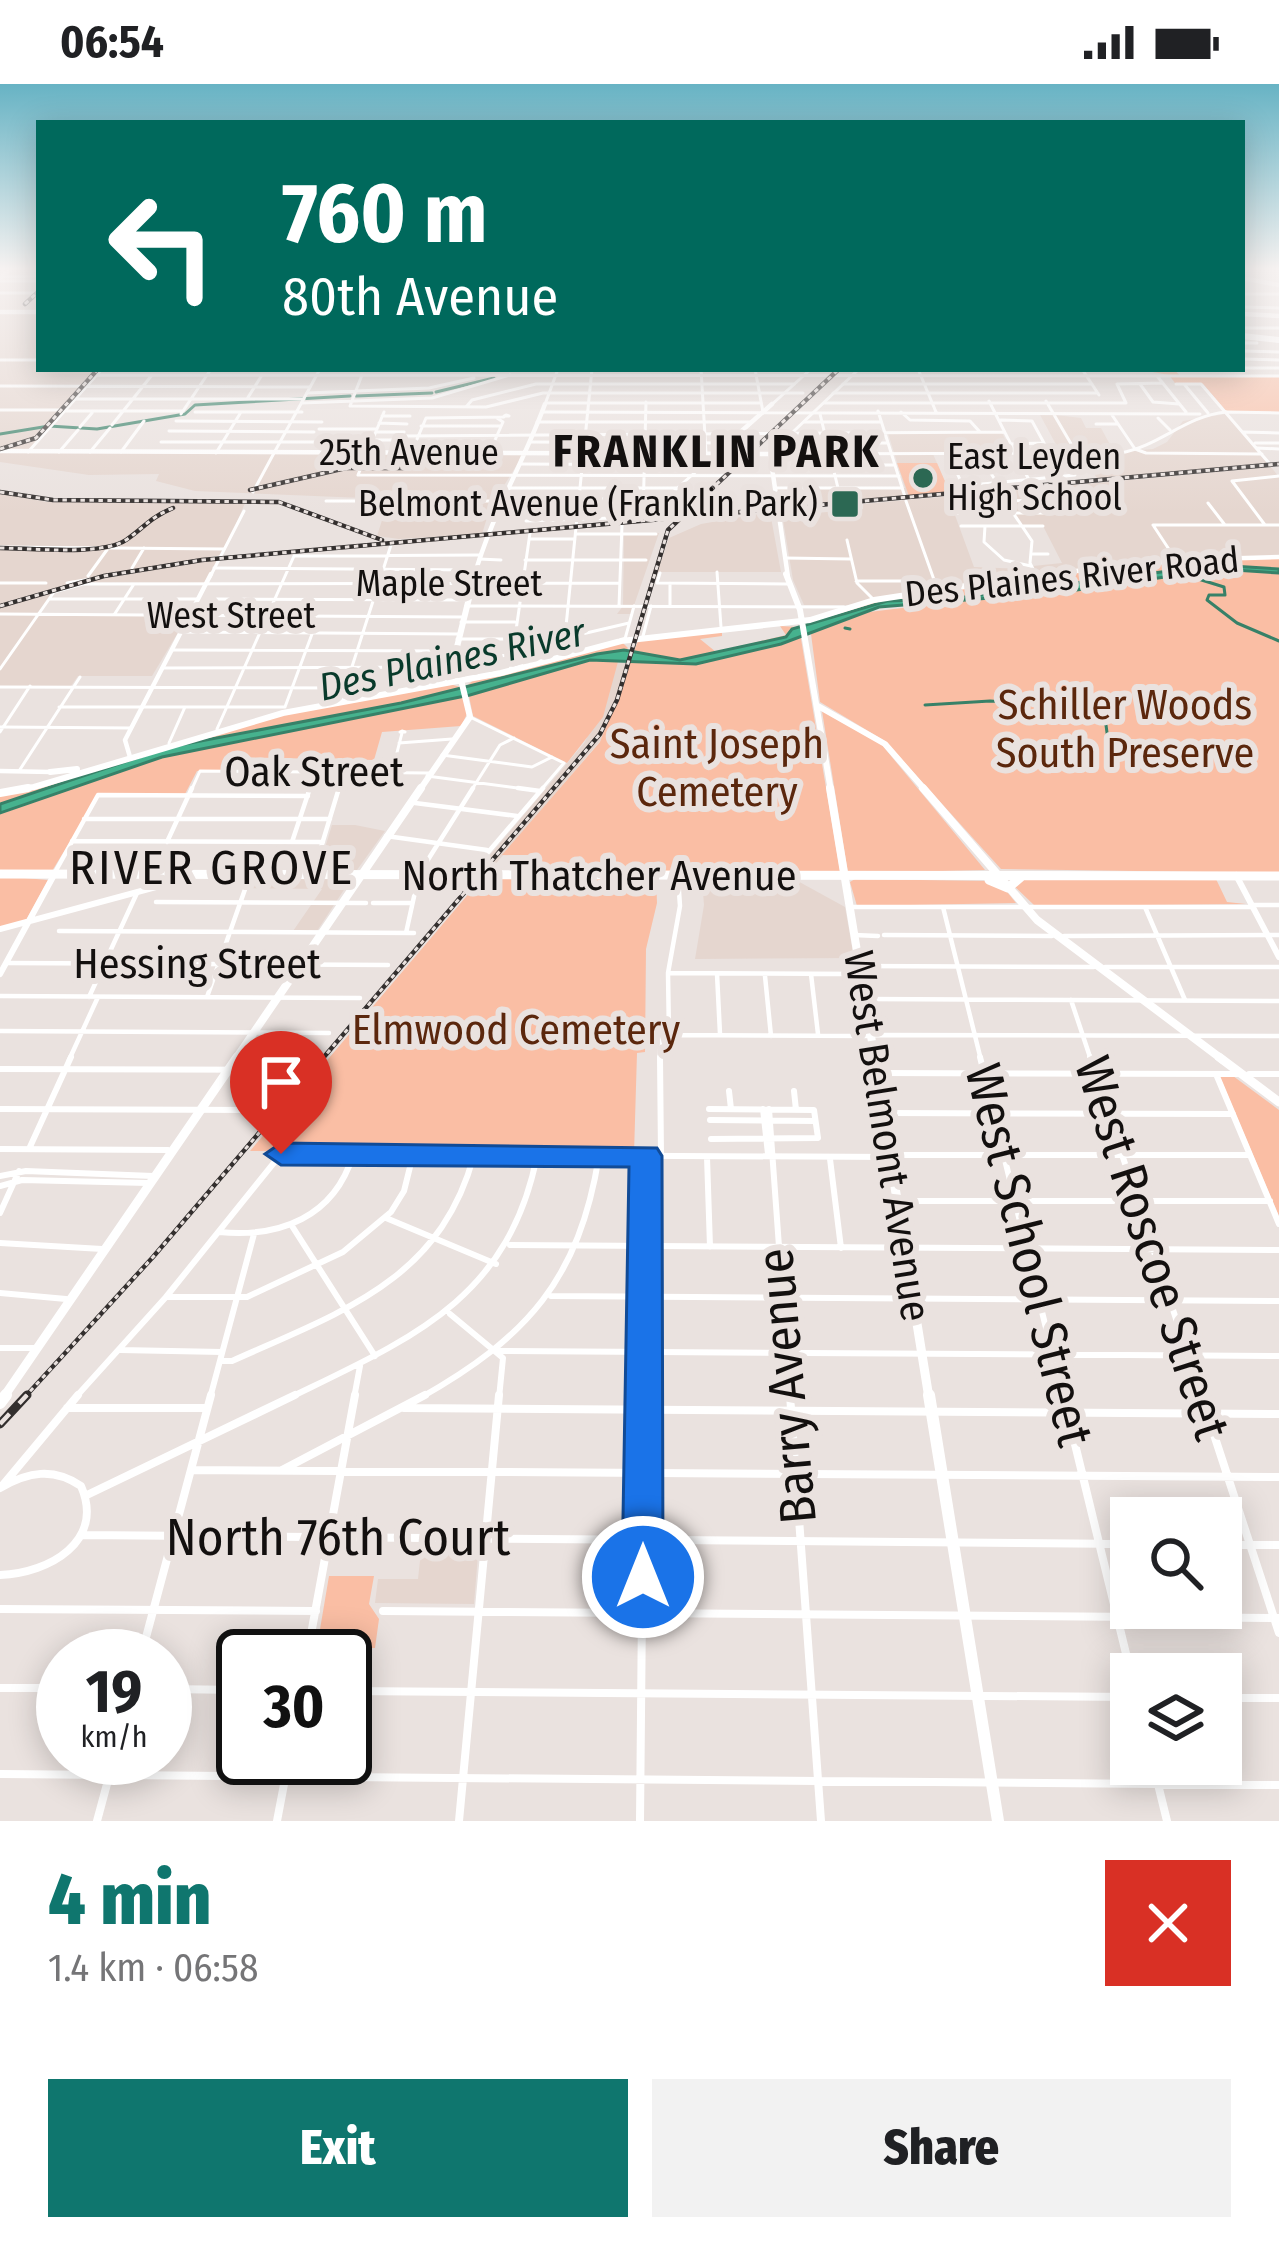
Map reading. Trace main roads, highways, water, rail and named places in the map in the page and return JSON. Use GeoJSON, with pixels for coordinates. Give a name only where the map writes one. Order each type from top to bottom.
{"type":"FeatureCollection","features":[{"type":"Feature","properties":{"kind":"main road"},"geometry":{"type":"LineString","coordinates":[[0,1402],[470,717],[456,659],[462,619],[499,501],[526,453],[557,372]]}},
{"type":"Feature","properties":{"kind":"main road"},"geometry":{"type":"LineString","coordinates":[[717,453],[808,372]]}},
{"type":"Feature","properties":{"kind":"main road","name":"25th Avenue"},"geometry":{"type":"LineString","coordinates":[[0,452],[770,454]]}},
{"type":"Feature","properties":{"kind":"main road","name":"West Belmont Avenue"},"geometry":{"type":"LineString","coordinates":[[770,454],[789,584],[806,639],[998,1821]]}},
{"type":"Feature","properties":{"kind":"main road","name":"Des Plaines River Road"},"geometry":{"type":"LineString","coordinates":[[803,624],[870,601],[1036,575],[1176,560],[1279,557]]}},
{"type":"Feature","properties":{"kind":"main road","name":"Des Plaines River Road"},"geometry":{"type":"LineString","coordinates":[[81,772],[284,710],[464,688],[623,640],[721,627],[803,624],[870,601]]}},
{"type":"Feature","properties":{"kind":"main road"},"geometry":{"type":"LineString","coordinates":[[817,705],[885,744],[1007,888],[1056,936],[1279,1102]]}},
{"type":"Feature","properties":{"kind":"main road","name":"Des Plaines River Road"},"geometry":{"type":"LineString","coordinates":[[0,794],[129,756]]}},
{"type":"Feature","properties":{"kind":"main road"},"geometry":{"type":"LineString","coordinates":[[50,772],[102,764]]}},
{"type":"Feature","properties":{"kind":"main road"},"geometry":{"type":"LineString","coordinates":[[989,865],[1023,876]]}},
{"type":"Feature","properties":{"kind":"main road"},"geometry":{"type":"LineString","coordinates":[[989,865],[976,876],[1007,888]]}},
{"type":"Feature","properties":{"kind":"main road","name":"North Thatcher Avenue"},"geometry":{"type":"LineString","coordinates":[[0,874],[1278,876]]}},
{"type":"Feature","properties":{"kind":"main road"},"geometry":{"type":"LineString","coordinates":[[1007,888],[1023,876]]}},
{"type":"Feature","properties":{"kind":"waterway"},"geometry":{"type":"LineString","coordinates":[[436,392],[494,378]]}},
{"type":"Feature","properties":{"kind":"waterway"},"geometry":{"type":"LineString","coordinates":[[356,396],[432,393]]}},
{"type":"Feature","properties":{"kind":"waterway"},"geometry":{"type":"LineString","coordinates":[[0,434],[49,426],[97,429],[185,414],[195,405],[350,396]]}},
{"type":"Feature","properties":{"kind":"waterway"},"geometry":{"type":"LineString","coordinates":[[1179,573],[1224,587],[1225,595],[1209,595],[1207,600],[1237,623],[1279,641]]}},
{"type":"Feature","properties":{"kind":"waterway"},"geometry":{"type":"LineString","coordinates":[[845,628],[850,629]]}},
{"type":"Feature","properties":{"kind":"waterway"},"geometry":{"type":"LineString","coordinates":[[925,705],[990,701],[1082,707]]}},
{"type":"Feature","properties":{"kind":"waterway"},"geometry":{"type":"LineString","coordinates":[[1092,710],[1106,725],[1109,748]]}},
{"type":"Feature","properties":{"kind":"railway"},"geometry":{"type":"LineString","coordinates":[[0,449],[36,438],[95,372]]}},
{"type":"Feature","properties":{"kind":"railway"},"geometry":{"type":"LineString","coordinates":[[682,517],[836,372]]}},
{"type":"Feature","properties":{"kind":"railway"},"geometry":{"type":"LineString","coordinates":[[682,517],[1279,464]]}},
{"type":"Feature","properties":{"kind":"railway"},"geometry":{"type":"LineString","coordinates":[[250,490],[346,468],[404,468]]}},
{"type":"Feature","properties":{"kind":"railway"},"geometry":{"type":"LineString","coordinates":[[0,492],[53,500],[279,502],[382,540]]}},
{"type":"Feature","properties":{"kind":"railway"},"geometry":{"type":"LineString","coordinates":[[0,548],[84,550],[115,545],[173,508]]}},
{"type":"Feature","properties":{"kind":"railway"},"geometry":{"type":"LineString","coordinates":[[0,606],[104,576],[202,560],[682,517]]}},
{"type":"Feature","properties":{"kind":"railway"},"geometry":{"type":"LineString","coordinates":[[24,1398],[153,1257],[600,734],[617,700],[668,530],[682,517]]}},
{"type":"Feature","properties":{"kind":"railway"},"geometry":{"type":"LineString","coordinates":[[0,1424],[27,1395]]}},
{"type":"Feature","properties":{"kind":"place","name":"East Leyden High School"},"geometry":{"type":"Point","coordinates":[923,478]}},
{"type":"Feature","properties":{"kind":"place","name":"Belmont Avenue (Franklin Park)"},"geometry":{"type":"Point","coordinates":[845,504]}},
{"type":"Feature","properties":{"kind":"district","name":"FRANKLIN PARK"},"geometry":{"type":"Point","coordinates":[717,452]}},
{"type":"Feature","properties":{"kind":"district","name":"RIVER GROVE"},"geometry":{"type":"Point","coordinates":[212,868]}},
{"type":"Feature","properties":{"kind":"water label","name":"Des Plaines River"},"geometry":{"type":"Point","coordinates":[452,660]}},
{"type":"Feature","properties":{"kind":"park label","name":"Schiller Woods South Preserve"},"geometry":{"type":"Point","coordinates":[1125,729]}},
{"type":"Feature","properties":{"kind":"park label","name":"Saint Joseph Cemetery"},"geometry":{"type":"Point","coordinates":[717,768]}},
{"type":"Feature","properties":{"kind":"park label","name":"Elmwood Cemetery"},"geometry":{"type":"Point","coordinates":[516,1030]}}]}
